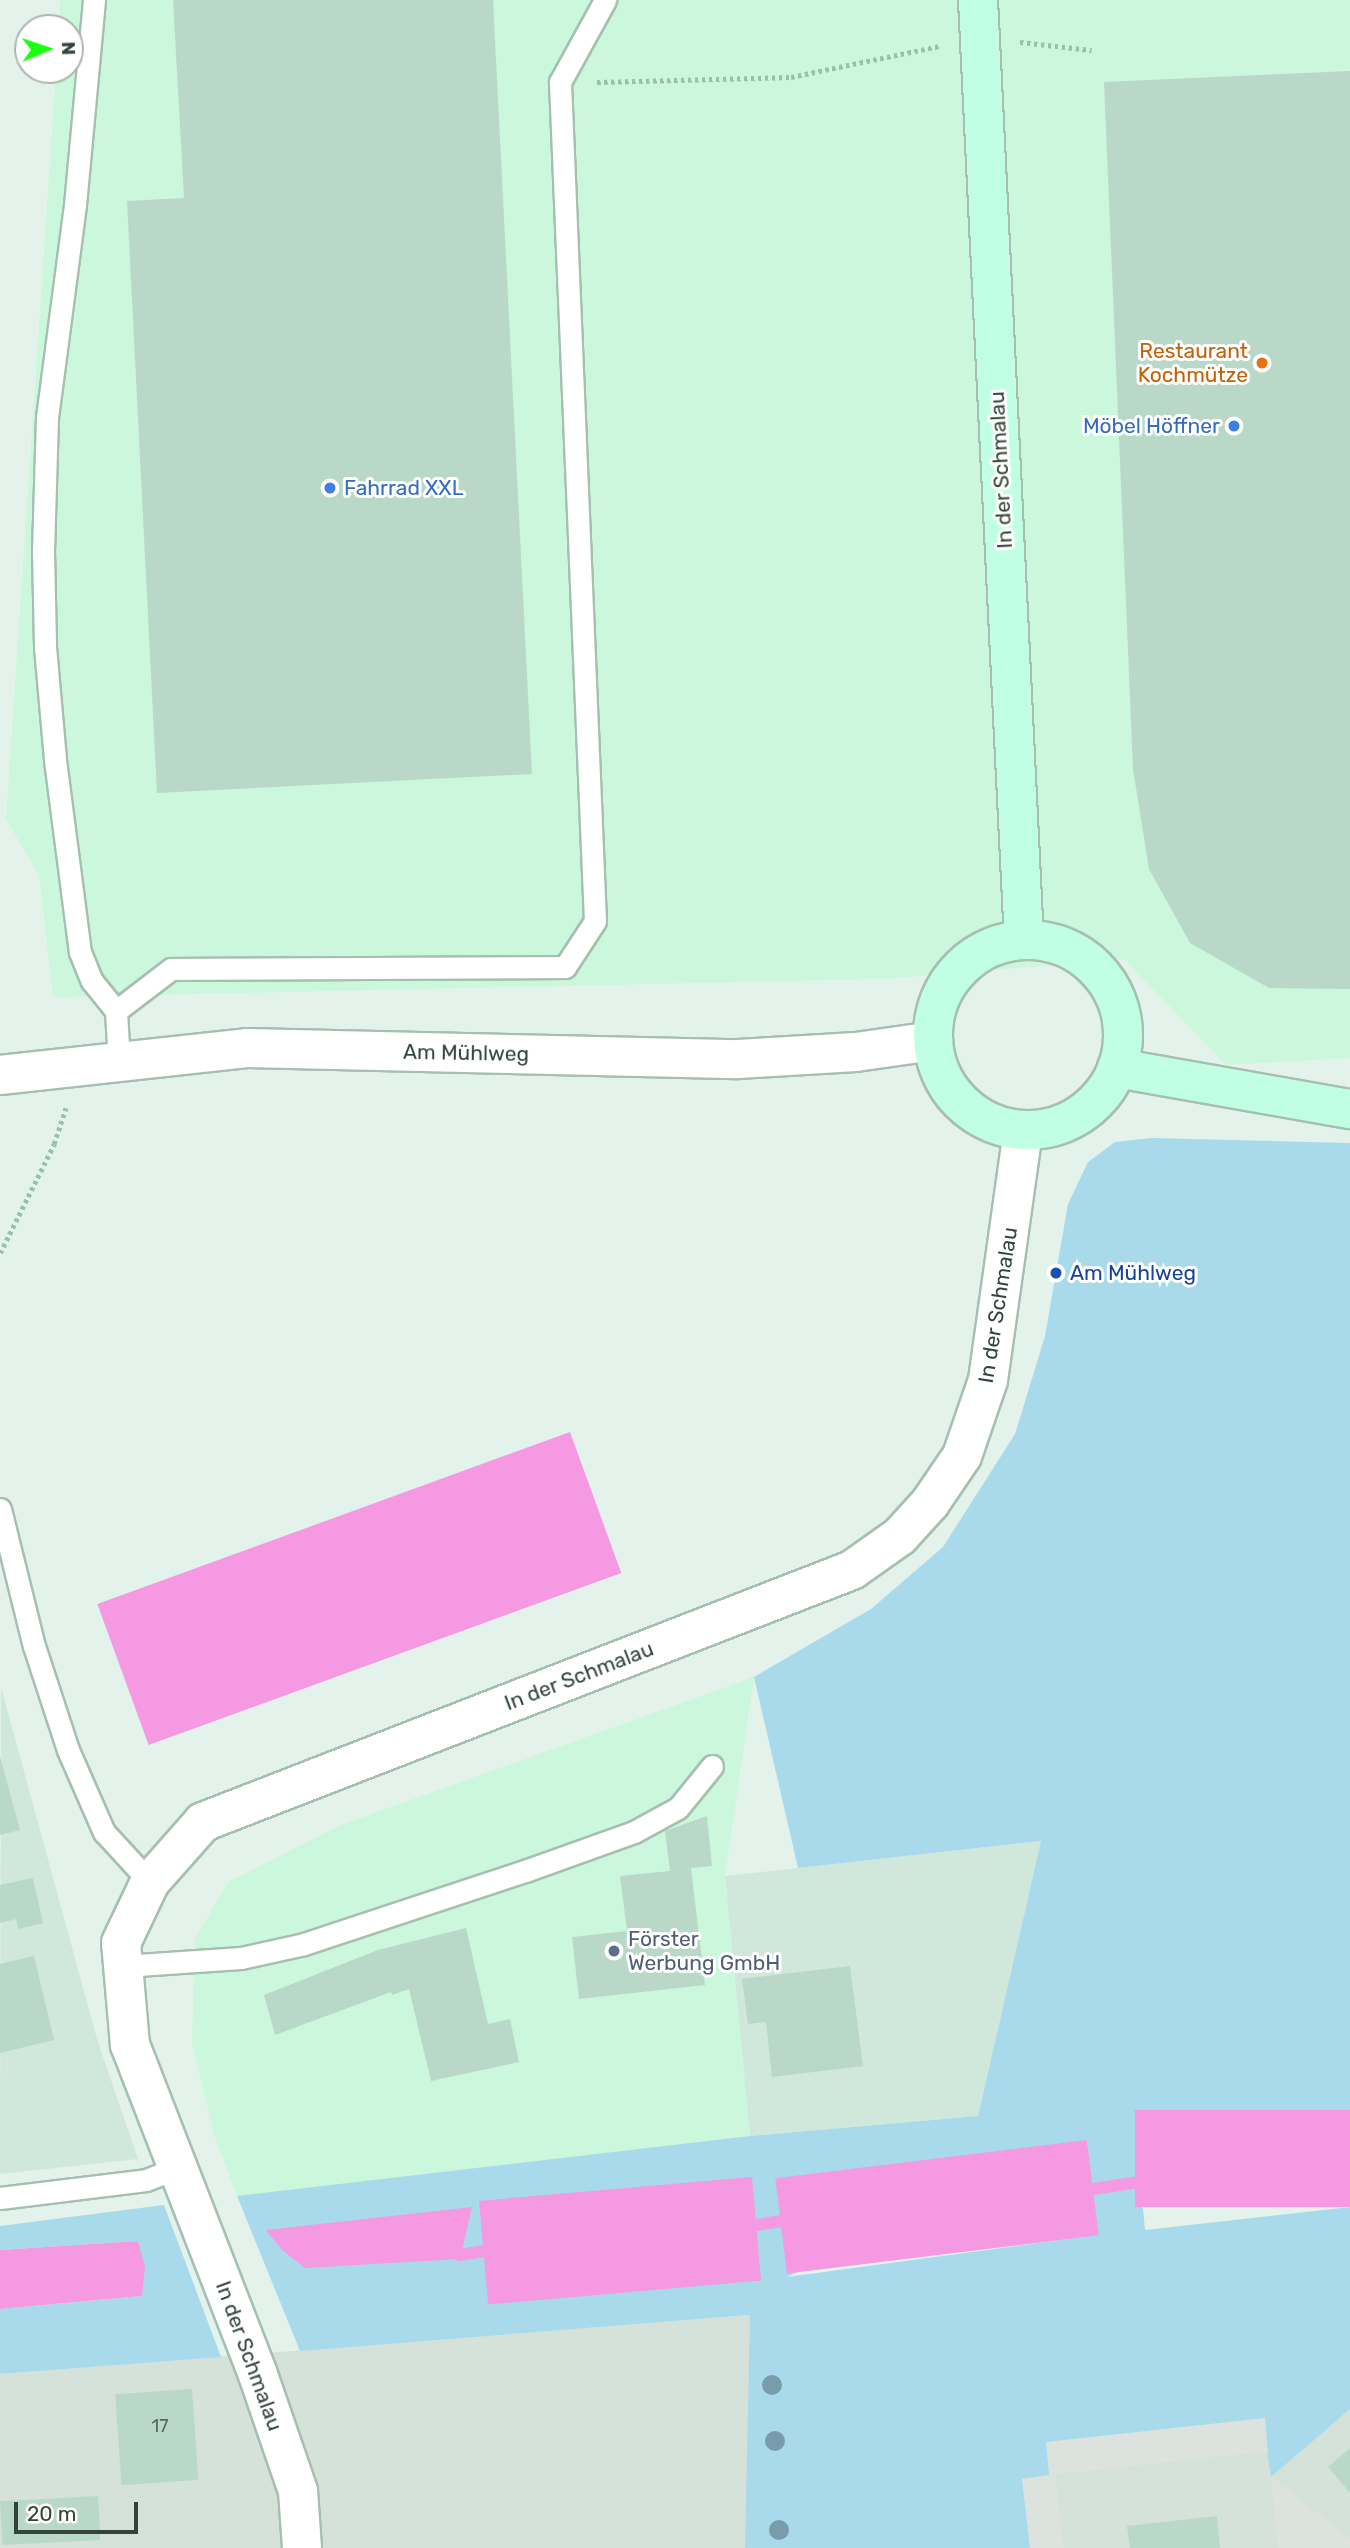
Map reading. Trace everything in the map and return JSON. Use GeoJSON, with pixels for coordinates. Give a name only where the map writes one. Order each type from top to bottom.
{"type":"FeatureCollection","features":[{"type":"Feature","properties":{"kind":"main road","name":"In der Schmalau"},"geometry":{"type":"LineString","coordinates":[[978,0],[1024,939]]}},
{"type":"Feature","properties":{"kind":"main road"},"geometry":{"type":"LineString","coordinates":[[1024,939],[1054,943],[1083,956],[1105,979],[1119,1007],[1123,1038],[1117,1068],[1102,1094],[1080,1115],[1053,1127],[1023,1130],[996,1125],[972,1112],[952,1092],[938,1068],[933,1041],[936,1011],[955,975],[968,960],[994,945],[1024,939]]}},
{"type":"Feature","properties":{"kind":"main road"},"geometry":{"type":"LineString","coordinates":[[1117,1068],[1350,1109]]}},
{"type":"Feature","properties":{"kind":"street","name":"Am Mühlweg"},"geometry":{"type":"LineString","coordinates":[[0,1075],[247,1048],[738,1059],[856,1052],[933,1041]]}},
{"type":"Feature","properties":{"kind":"street","name":"In der Schmalau"},"geometry":{"type":"LineString","coordinates":[[302,2548],[298,2491],[257,2372],[130,2045],[121,1943],[150,1882],[203,1822],[852,1570],[901,1536],[930,1503],[962,1456],[988,1380],[1023,1130]]}},
{"type":"Feature","properties":{"kind":"lane"},"geometry":{"type":"LineString","coordinates":[[94,0],[75,205],[47,417],[43,550],[46,647],[55,760],[80,951],[92,981],[116,1011],[119,1062]]}},
{"type":"Feature","properties":{"kind":"lane"},"geometry":{"type":"LineString","coordinates":[[116,1011],[171,969],[565,967],[595,921],[559,82],[605,0]]}},
{"type":"Feature","properties":{"kind":"lane"},"geometry":{"type":"LineString","coordinates":[[0,1508],[34,1646],[68,1750],[104,1832],[150,1882]]}},
{"type":"Feature","properties":{"kind":"lane"},"geometry":{"type":"LineString","coordinates":[[123,1966],[241,1958],[304,1944],[429,1904],[634,1832],[678,1808],[712,1766]]}},
{"type":"Feature","properties":{"kind":"lane"},"geometry":{"type":"LineString","coordinates":[[0,2197],[146,2180],[177,2168]]}},
{"type":"Feature","properties":{"kind":"path"},"geometry":{"type":"LineString","coordinates":[[559,82],[791,77],[980,38],[1092,50]]}},
{"type":"Feature","properties":{"kind":"path"},"geometry":{"type":"LineString","coordinates":[[0,1253],[54,1144],[69,1098],[73,1067]]}},
{"type":"Feature","properties":{"kind":"shaded area"},"geometry":{"type":"Polygon","coordinates":[[[60,0],[1350,0],[1350,1058],[1226,1065],[1124,959],[883,979],[53,997],[39,875],[6,819],[55,84],[84,84],[84,14],[59,14],[60,0]]]}},
{"type":"Feature","properties":{"kind":"shaded area"},"geometry":{"type":"Polygon","coordinates":[[[1152,1138],[1350,1143],[1350,2110],[1136,2134],[1145,2230],[1350,2207],[1350,2409],[1271,2477],[1267,2452],[1056,2475],[1064,2548],[745,2548],[750,2315],[300,2351],[237,2196],[750,2136],[978,2116],[1041,1841],[798,1868],[754,1677],[871,1609],[943,1547],[1015,1434],[1045,1336],[1068,1204],[1088,1162],[1115,1142],[1152,1138]],[[1087,2140],[787,2277],[1098,2235],[1087,2140]]]}},
{"type":"Feature","properties":{"kind":"shaded area"},"geometry":{"type":"Polygon","coordinates":[[[570,1432],[621,1573],[149,1745],[97,1604],[570,1432]]]}},
{"type":"Feature","properties":{"kind":"shaded area"},"geometry":{"type":"Polygon","coordinates":[[[754,1677],[725,1876],[750,2136],[237,2196],[214,2134],[192,2043],[195,1939],[228,1882],[341,1825],[754,1677]]]}},
{"type":"Feature","properties":{"kind":"shaded area"},"geometry":{"type":"Polygon","coordinates":[[[1,1687],[97,2039],[138,2159],[0,2174],[1,1687]]]}},
{"type":"Feature","properties":{"kind":"shaded area"},"geometry":{"type":"Polygon","coordinates":[[[1041,1841],[978,2116],[750,2136],[725,1876],[1041,1841]]]}},
{"type":"Feature","properties":{"kind":"shaded area"},"geometry":{"type":"Polygon","coordinates":[[[1135,2110],[1350,2110],[1350,2207],[1135,2207],[1135,2110]]]}},
{"type":"Feature","properties":{"kind":"shaded area"},"geometry":{"type":"Polygon","coordinates":[[[1087,2140],[1099,2235],[787,2274],[775,2178],[1087,2140]]]}},
{"type":"Feature","properties":{"kind":"shaded area"},"geometry":{"type":"Polygon","coordinates":[[[752,2177],[761,2281],[488,2304],[479,2201],[752,2177]]]}},
{"type":"Feature","properties":{"kind":"shaded area"},"geometry":{"type":"Polygon","coordinates":[[[164,2205],[221,2357],[0,2374],[0,2309],[142,2296],[138,2241],[0,2250],[0,2226],[164,2205]]]}},
{"type":"Feature","properties":{"kind":"shaded area"},"geometry":{"type":"Polygon","coordinates":[[[472,2207],[460,2259],[305,2268],[282,2250],[266,2230],[472,2207]]]}},
{"type":"Feature","properties":{"kind":"shaded area"},"geometry":{"type":"Polygon","coordinates":[[[1350,2224],[1350,2548],[0,2548],[0,2374],[750,2315],[1350,2224]]]}},
{"type":"Feature","properties":{"kind":"shaded area"},"geometry":{"type":"Polygon","coordinates":[[[138,2241],[145,2267],[142,2296],[0,2309],[0,2250],[138,2241]]]}},
{"type":"Feature","properties":{"kind":"shaded area"},"geometry":{"type":"Polygon","coordinates":[[[1265,2418],[1268,2452],[1056,2475],[1064,2548],[1030,2548],[1022,2479],[1049,2475],[1046,2442],[1265,2418]]]}},
{"type":"Feature","properties":{"kind":"shaded area"},"geometry":{"type":"Polygon","coordinates":[[[1271,2477],[1350,2539],[1350,2548],[1278,2548],[1271,2477]]]}},
{"type":"Feature","properties":{"kind":"building","name":"Fahrrad XXL"},"geometry":{"type":"Polygon","coordinates":[[[173,0],[493,0],[532,774],[157,793],[127,201],[184,198],[173,0]]]}},
{"type":"Feature","properties":{"kind":"building","name":"Möbel Höffner"},"geometry":{"type":"Polygon","coordinates":[[[1350,71],[1350,989],[1269,988],[1190,943],[1149,869],[1133,769],[1104,82],[1350,71]]]}},
{"type":"Feature","properties":{"kind":"building"},"geometry":{"type":"Polygon","coordinates":[[[0,1756],[20,1830],[0,1835],[0,1756]]]}},
{"type":"Feature","properties":{"kind":"building"},"geometry":{"type":"Polygon","coordinates":[[[707,1816],[712,1866],[691,1868],[705,1985],[579,1999],[572,1937],[627,1931],[620,1876],[670,1871],[665,1831],[707,1816]]]}},
{"type":"Feature","properties":{"kind":"building"},"geometry":{"type":"Polygon","coordinates":[[[33,1878],[43,1923],[18,1929],[16,1919],[0,1923],[0,1885],[33,1878]]]}},
{"type":"Feature","properties":{"kind":"building"},"geometry":{"type":"Polygon","coordinates":[[[466,1928],[488,2024],[510,2019],[519,2062],[431,2081],[409,1989],[392,1995],[391,1992],[275,2035],[264,1995],[378,1950],[466,1928]]]}},
{"type":"Feature","properties":{"kind":"building"},"geometry":{"type":"Polygon","coordinates":[[[34,1956],[54,2040],[0,2053],[0,1964],[34,1956]]]}},
{"type":"Feature","properties":{"kind":"building"},"geometry":{"type":"Polygon","coordinates":[[[850,1966],[863,2066],[772,2077],[766,2022],[748,2024],[742,1979],[850,1966]]]}},
{"type":"Feature","properties":{"kind":"building"},"geometry":{"type":"Polygon","coordinates":[[[192,2389],[198,2480],[122,2485],[115,2394],[192,2389]]]}},
{"type":"Feature","properties":{"kind":"building"},"geometry":{"type":"Polygon","coordinates":[[[1350,2448],[1350,2493],[1328,2467],[1350,2448]]]}},
{"type":"Feature","properties":{"kind":"building"},"geometry":{"type":"Polygon","coordinates":[[[98,2496],[100,2540],[2,2545],[0,2501],[98,2496]]]}},
{"type":"Feature","properties":{"kind":"building"},"geometry":{"type":"Polygon","coordinates":[[[1217,2516],[1220,2548],[1130,2548],[1127,2526],[1217,2516]]]}},
{"type":"Feature","properties":{"kind":"waterway"},"geometry":{"type":"LineString","coordinates":[[1093,2189],[1140,2182]]}},
{"type":"Feature","properties":{"kind":"waterway"},"geometry":{"type":"LineString","coordinates":[[756,2225],[780,2221]]}},
{"type":"Feature","properties":{"kind":"waterway"},"geometry":{"type":"LineString","coordinates":[[459,2255],[484,2251]]}},
{"type":"Feature","properties":{"kind":"place","name":"Restaurant Kochmütze"},"geometry":{"type":"Point","coordinates":[1262,363]}},
{"type":"Feature","properties":{"kind":"place","name":"Möbel Höffner"},"geometry":{"type":"Point","coordinates":[1234,426]}},
{"type":"Feature","properties":{"kind":"place","name":"Fahrrad XXL"},"geometry":{"type":"Point","coordinates":[330,488]}},
{"type":"Feature","properties":{"kind":"place","name":"Am Mühlweg"},"geometry":{"type":"Point","coordinates":[1056,1273]}},
{"type":"Feature","properties":{"kind":"place","name":"Förster Werbung GmbH"},"geometry":{"type":"Point","coordinates":[614,1951]}}]}
